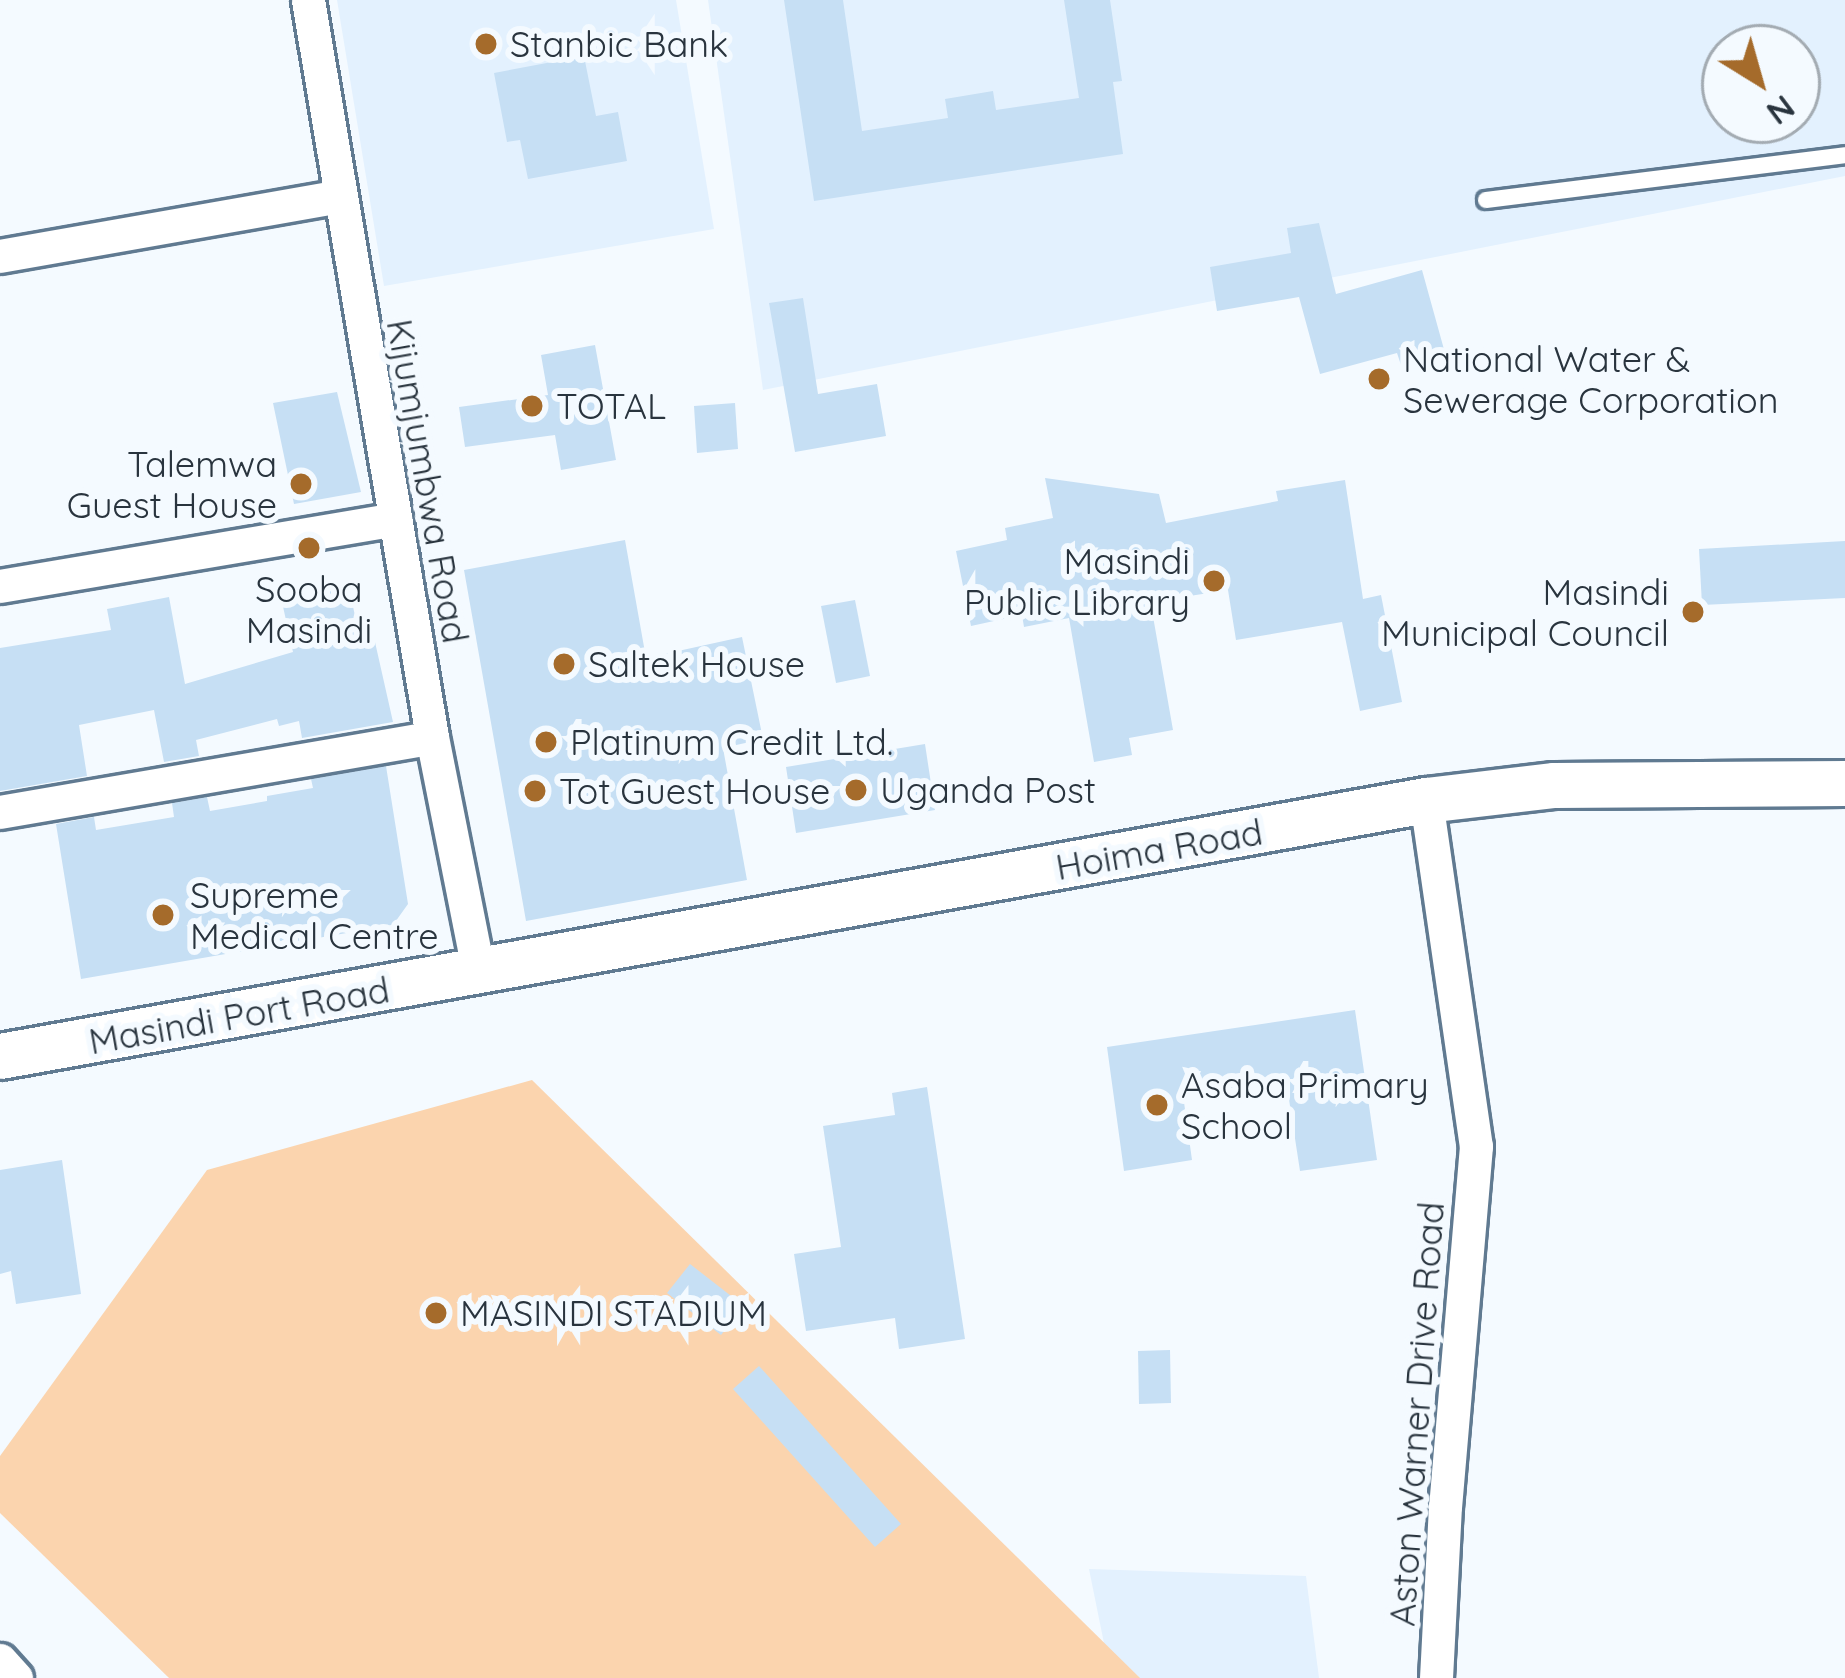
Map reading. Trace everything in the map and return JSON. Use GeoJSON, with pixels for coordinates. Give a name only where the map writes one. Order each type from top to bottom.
{"type":"FeatureCollection","features":[{"type":"Feature","properties":{"kind":"main road","name":"Hoima Road"},"geometry":{"type":"LineString","coordinates":[[479,974],[1426,800],[1554,785],[1845,783]]}},
{"type":"Feature","properties":{"kind":"main road","name":"Masindi Port Road"},"geometry":{"type":"LineString","coordinates":[[0,1056],[479,974]]}},
{"type":"Feature","properties":{"kind":"street","name":"Kijumjumbwa Road"},"geometry":{"type":"LineString","coordinates":[[308,0],[432,737],[479,974]]}},
{"type":"Feature","properties":{"kind":"street"},"geometry":{"type":"LineString","coordinates":[[0,256],[340,196]]}},
{"type":"Feature","properties":{"kind":"street"},"geometry":{"type":"LineString","coordinates":[[0,586],[395,519]]}},
{"type":"Feature","properties":{"kind":"street"},"geometry":{"type":"LineString","coordinates":[[0,812],[432,737]]}},
{"type":"Feature","properties":{"kind":"street","name":"Aston Warner Drive Road"},"geometry":{"type":"LineString","coordinates":[[1426,800],[1476,1146],[1444,1506],[1436,1678]]}},
{"type":"Feature","properties":{"kind":"street"},"geometry":{"type":"LineString","coordinates":[[0,1660],[16,1678]]}},
{"type":"Feature","properties":{"kind":"lane"},"geometry":{"type":"LineString","coordinates":[[1486,200],[1845,155]]}},
{"type":"Feature","properties":{"kind":"shaded area"},"geometry":{"type":"Polygon","coordinates":[[[337,0],[676,0],[714,229],[384,286],[337,0]]]}},
{"type":"Feature","properties":{"kind":"shaded area"},"geometry":{"type":"Polygon","coordinates":[[[708,0],[1845,0],[1845,176],[763,390],[708,0]]]}},
{"type":"Feature","properties":{"kind":"shaded area","name":"MASINDI STADIUM"},"geometry":{"type":"Polygon","coordinates":[[[532,1080],[1140,1678],[169,1678],[0,1513],[0,1456],[207,1170],[532,1080]]]}},
{"type":"Feature","properties":{"kind":"shaded area"},"geometry":{"type":"Polygon","coordinates":[[[1089,1569],[1306,1576],[1319,1678],[1111,1678],[1089,1569]]]}},
{"type":"Feature","properties":{"kind":"building"},"geometry":{"type":"Polygon","coordinates":[[[784,0],[843,0],[862,131],[948,118],[945,99],[993,91],[996,110],[1079,98],[1064,0],[1110,0],[1122,81],[1113,82],[1123,154],[814,201],[784,0]]]}},
{"type":"Feature","properties":{"kind":"building"},"geometry":{"type":"Polygon","coordinates":[[[584,56],[596,116],[618,112],[627,161],[528,179],[520,140],[507,142],[494,73],[584,56]]]}},
{"type":"Feature","properties":{"kind":"building"},"geometry":{"type":"Polygon","coordinates":[[[1319,223],[1336,294],[1422,270],[1445,353],[1401,365],[1397,353],[1320,374],[1299,297],[1217,311],[1210,267],[1291,253],[1287,228],[1319,223]]]}},
{"type":"Feature","properties":{"kind":"building"},"geometry":{"type":"Polygon","coordinates":[[[803,298],[818,394],[877,384],[886,436],[795,452],[769,303],[803,298]]]}},
{"type":"Feature","properties":{"kind":"building"},"geometry":{"type":"Polygon","coordinates":[[[595,345],[616,460],[561,470],[555,435],[465,447],[459,407],[548,395],[541,355],[595,345]]]}},
{"type":"Feature","properties":{"kind":"building"},"geometry":{"type":"Polygon","coordinates":[[[337,392],[361,492],[294,504],[273,403],[337,392]]]}},
{"type":"Feature","properties":{"kind":"building"},"geometry":{"type":"Polygon","coordinates":[[[735,403],[738,449],[697,453],[694,406],[735,403]]]}},
{"type":"Feature","properties":{"kind":"building"},"geometry":{"type":"Polygon","coordinates":[[[1045,478],[1159,494],[1166,523],[1278,501],[1276,491],[1345,480],[1363,599],[1381,595],[1402,702],[1360,711],[1342,622],[1236,640],[1228,590],[1183,597],[1151,605],[1173,730],[1129,738],[1132,755],[1094,762],[1069,618],[1024,627],[1022,615],[971,626],[956,551],[1007,540],[1005,528],[1053,518],[1045,478]]]}},
{"type":"Feature","properties":{"kind":"building","name":"Saltek House"},"geometry":{"type":"Polygon","coordinates":[[[625,540],[646,658],[742,637],[763,739],[723,748],[747,880],[526,921],[464,570],[625,540]]]}},
{"type":"Feature","properties":{"kind":"building"},"geometry":{"type":"Polygon","coordinates":[[[1845,541],[1845,598],[1702,605],[1699,549],[1845,541]]]}},
{"type":"Feature","properties":{"kind":"building"},"geometry":{"type":"Polygon","coordinates":[[[349,587],[361,645],[375,642],[393,722],[302,738],[299,721],[279,726],[277,719],[196,740],[199,756],[164,762],[154,710],[79,725],[87,776],[0,791],[0,648],[111,630],[107,609],[169,597],[185,684],[293,652],[282,602],[349,587]]]}},
{"type":"Feature","properties":{"kind":"building"},"geometry":{"type":"Polygon","coordinates":[[[855,600],[870,676],[836,683],[821,606],[855,600]]]}},
{"type":"Feature","properties":{"kind":"building"},"geometry":{"type":"Polygon","coordinates":[[[925,744],[935,810],[796,833],[786,767],[925,744]]]}},
{"type":"Feature","properties":{"kind":"building"},"geometry":{"type":"Polygon","coordinates":[[[386,766],[408,904],[393,925],[81,979],[56,824],[94,817],[96,830],[174,817],[172,803],[207,797],[210,811],[267,801],[267,796],[313,788],[311,779],[386,766]]]}},
{"type":"Feature","properties":{"kind":"building"},"geometry":{"type":"Polygon","coordinates":[[[1355,1010],[1377,1160],[1300,1171],[1286,1080],[1183,1095],[1192,1160],[1124,1171],[1107,1047],[1355,1010]]]}},
{"type":"Feature","properties":{"kind":"building"},"geometry":{"type":"Polygon","coordinates":[[[927,1087],[965,1339],[899,1349],[895,1318],[806,1331],[794,1254],[841,1247],[823,1126],[895,1115],[892,1093],[927,1087]]]}},
{"type":"Feature","properties":{"kind":"building"},"geometry":{"type":"Polygon","coordinates":[[[62,1160],[81,1294],[16,1304],[11,1271],[0,1274],[0,1170],[62,1160]]]}},
{"type":"Feature","properties":{"kind":"building"},"geometry":{"type":"Polygon","coordinates":[[[690,1264],[744,1306],[721,1335],[667,1293],[690,1264]]]}},
{"type":"Feature","properties":{"kind":"building"},"geometry":{"type":"Polygon","coordinates":[[[1170,1350],[1171,1403],[1139,1404],[1138,1351],[1170,1350]]]}},
{"type":"Feature","properties":{"kind":"building"},"geometry":{"type":"Polygon","coordinates":[[[759,1366],[901,1524],[875,1547],[733,1389],[759,1366]]]}},
{"type":"Feature","properties":{"kind":"place","name":"Stanbic Bank"},"geometry":{"type":"Point","coordinates":[486,44]}},
{"type":"Feature","properties":{"kind":"place","name":"National Water & Sewerage Corporation"},"geometry":{"type":"Point","coordinates":[1379,379]}},
{"type":"Feature","properties":{"kind":"place","name":"TOTAL"},"geometry":{"type":"Point","coordinates":[532,406]}},
{"type":"Feature","properties":{"kind":"place","name":"Talemwa Guest House"},"geometry":{"type":"Point","coordinates":[301,484]}},
{"type":"Feature","properties":{"kind":"place","name":"Sooba Masindi"},"geometry":{"type":"Point","coordinates":[309,548]}},
{"type":"Feature","properties":{"kind":"place","name":"Masindi Public Library"},"geometry":{"type":"Point","coordinates":[1214,581]}},
{"type":"Feature","properties":{"kind":"place","name":"Masindi Municipal Council"},"geometry":{"type":"Point","coordinates":[1693,612]}},
{"type":"Feature","properties":{"kind":"place","name":"Saltek House"},"geometry":{"type":"Point","coordinates":[564,664]}},
{"type":"Feature","properties":{"kind":"place","name":"Platinum Credit Ltd."},"geometry":{"type":"Point","coordinates":[546,742]}},
{"type":"Feature","properties":{"kind":"place","name":"Uganda Post"},"geometry":{"type":"Point","coordinates":[856,790]}},
{"type":"Feature","properties":{"kind":"place","name":"Tot Guest House"},"geometry":{"type":"Point","coordinates":[535,791]}},
{"type":"Feature","properties":{"kind":"place","name":"Supreme Medical Centre"},"geometry":{"type":"Point","coordinates":[163,915]}},
{"type":"Feature","properties":{"kind":"place","name":"Asaba Primary School"},"geometry":{"type":"Point","coordinates":[1157,1105]}},
{"type":"Feature","properties":{"kind":"place","name":"MASINDI STADIUM"},"geometry":{"type":"Point","coordinates":[436,1313]}}]}
